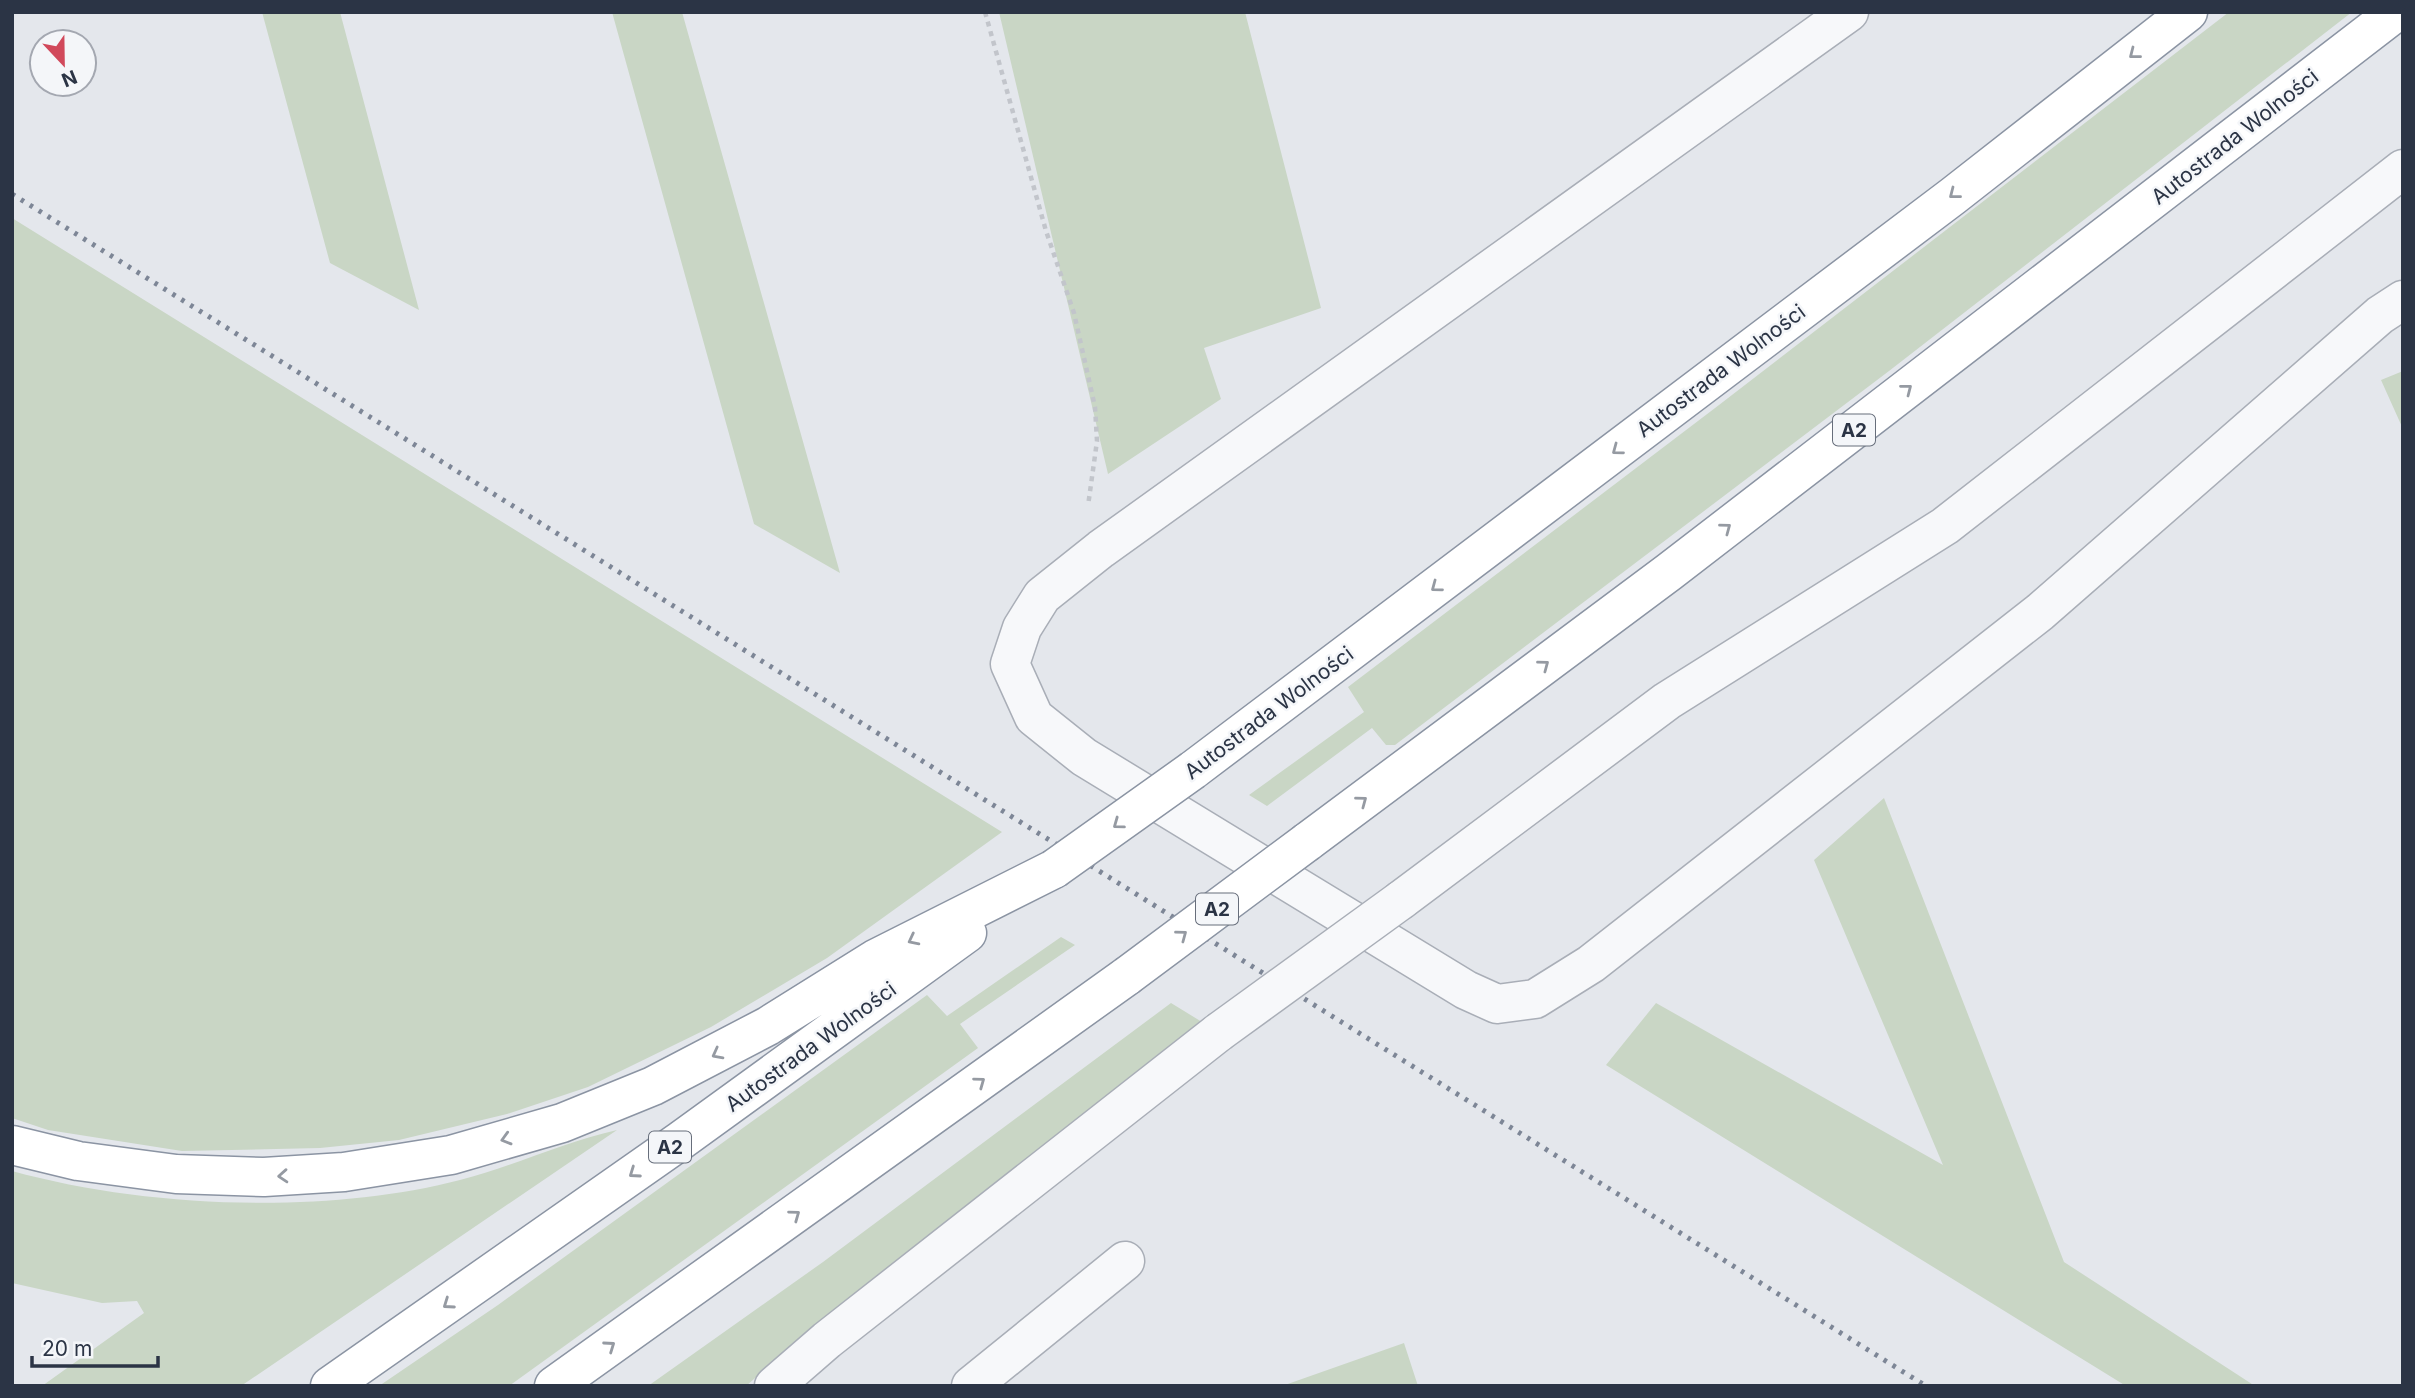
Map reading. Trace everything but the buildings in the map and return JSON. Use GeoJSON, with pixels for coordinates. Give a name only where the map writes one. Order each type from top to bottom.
{"type":"FeatureCollection","features":[{"type":"Feature","properties":{"kind":"highway","name":"Autostrada Wolności"},"geometry":{"type":"LineString","coordinates":[[330,1386],[733,1103],[1002,900],[1054,869],[1193,770],[1953,196],[2188,12]]}},
{"type":"Feature","properties":{"kind":"highway","name":"Autostrada Wolności"},"geometry":{"type":"LineString","coordinates":[[554,1386],[1128,976],[1669,572],[2396,12]]}},
{"type":"Feature","properties":{"kind":"highway"},"geometry":{"type":"LineString","coordinates":[[12,1145],[78,1161],[152,1170],[264,1178],[344,1172],[451,1155],[562,1123],[653,1086],[768,1026],[875,959],[1002,900]]}},
{"type":"Feature","properties":{"kind":"street"},"geometry":{"type":"LineString","coordinates":[[1849,12],[1092,557],[1042,596],[1022,628],[1010,664],[1034,717],[1084,757],[1466,990],[1497,1004],[1535,999],[1591,964],[2040,612],[2380,315],[2403,300]]}},
{"type":"Feature","properties":{"kind":"street"},"geometry":{"type":"LineString","coordinates":[[774,1386],[827,1340],[1219,1032],[1667,701],[1945,526],[2403,169]]}},
{"type":"Feature","properties":{"kind":"street"},"geometry":{"type":"LineString","coordinates":[[971,1386],[1125,1261]]}},
{"type":"Feature","properties":{"kind":"path"},"geometry":{"type":"LineString","coordinates":[[985,12],[1046,231],[1074,313],[1095,407],[1097,441],[1086,518],[1092,557]]}},
{"type":"Feature","properties":{"kind":"green space"},"geometry":{"type":"Polygon","coordinates":[[[262,12],[340,12],[419,310],[330,263],[262,12]]]}},
{"type":"Feature","properties":{"kind":"green space"},"geometry":{"type":"Polygon","coordinates":[[[612,12],[682,12],[840,573],[754,524],[612,12]]]}},
{"type":"Feature","properties":{"kind":"green space"},"geometry":{"type":"Polygon","coordinates":[[[999,12],[1245,12],[1321,308],[1204,348],[1221,399],[1108,474],[999,12]]]}},
{"type":"Feature","properties":{"kind":"green space"},"geometry":{"type":"Polygon","coordinates":[[[2229,12],[2352,12],[1889,371],[1395,745],[1386,745],[1372,728],[1267,806],[1249,795],[1364,712],[1348,687],[2229,12]]]}},
{"type":"Feature","properties":{"kind":"green space"},"geometry":{"type":"Polygon","coordinates":[[[12,218],[1002,832],[827,958],[711,1027],[588,1087],[507,1114],[399,1140],[320,1148],[182,1151],[48,1130],[12,1118],[12,218]]]}},
{"type":"Feature","properties":{"kind":"green space"},"geometry":{"type":"Polygon","coordinates":[[[2403,371],[2403,429],[2381,380],[2403,371]]]}},
{"type":"Feature","properties":{"kind":"green space"},"geometry":{"type":"Polygon","coordinates":[[[1884,798],[2064,1262],[2255,1386],[2126,1386],[1606,1065],[1656,1003],[1943,1165],[1814,860],[1884,798]]]}},
{"type":"Feature","properties":{"kind":"green space"},"geometry":{"type":"Polygon","coordinates":[[[1061,937],[1075,945],[960,1024],[978,1048],[509,1386],[379,1386],[498,1305],[927,995],[947,1016],[1061,937]]]}},
{"type":"Feature","properties":{"kind":"green space"},"geometry":{"type":"Polygon","coordinates":[[[1171,1003],[1202,1022],[822,1320],[746,1386],[648,1386],[823,1262],[1171,1003]]]}},
{"type":"Feature","properties":{"kind":"green space"},"geometry":{"type":"Polygon","coordinates":[[[617,1130],[241,1386],[42,1386],[144,1313],[137,1301],[102,1303],[12,1283],[12,1171],[120,1193],[177,1199],[236,1203],[352,1199],[460,1180],[617,1130]]]}},
{"type":"Feature","properties":{"kind":"green space"},"geometry":{"type":"Polygon","coordinates":[[[1404,1343],[1418,1386],[1282,1386],[1404,1343]]]}},
{"type":"Feature","properties":{"kind":"railway"},"geometry":{"type":"LineString","coordinates":[[12,194],[1926,1386]]}}]}
